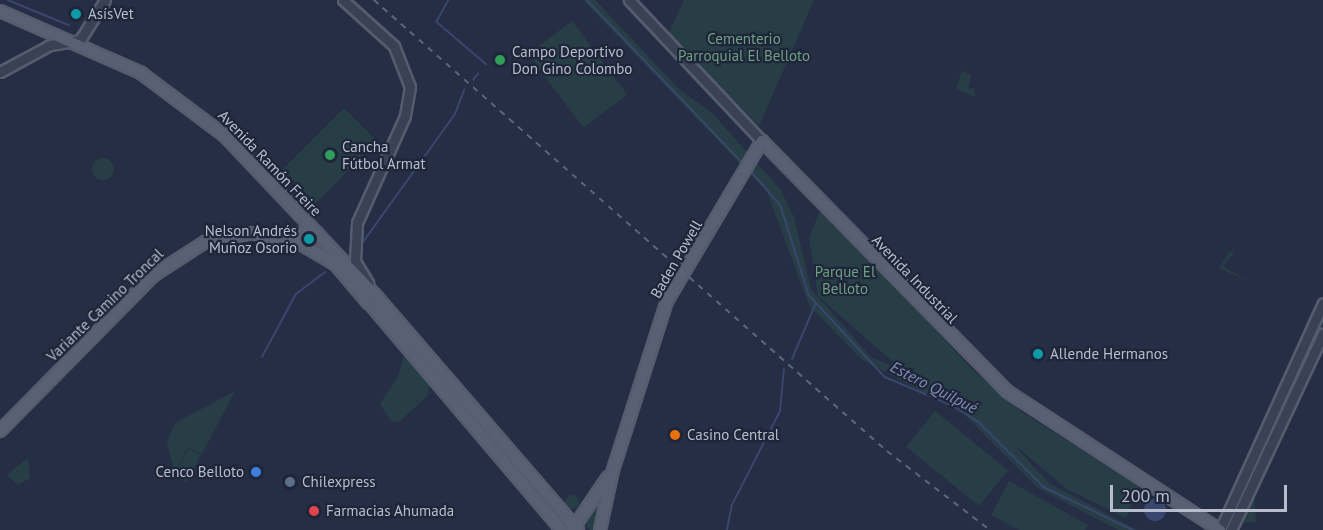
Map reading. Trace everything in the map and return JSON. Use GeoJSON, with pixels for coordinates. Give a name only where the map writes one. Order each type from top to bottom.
{"type":"FeatureCollection","features":[{"type":"Feature","properties":{"kind":"main road","name":"Avenida Ramón Freire"},"geometry":{"type":"LineString","coordinates":[[0,11],[141,73],[192,107],[325,242],[562,530]]}},
{"type":"Feature","properties":{"kind":"main road","name":"Baden Powell"},"geometry":{"type":"LineString","coordinates":[[600,530],[613,470],[667,301],[694,264],[737,178],[762,141]]}},
{"type":"Feature","properties":{"kind":"main road","name":"Avenida Industrial"},"geometry":{"type":"LineString","coordinates":[[762,141],[1008,392],[1220,530]]}},
{"type":"Feature","properties":{"kind":"main road","name":"Variante Camino Troncal"},"geometry":{"type":"LineString","coordinates":[[0,431],[174,258],[222,237],[252,233],[319,253],[373,300]]}},
{"type":"Feature","properties":{"kind":"main road"},"geometry":{"type":"LineString","coordinates":[[252,233],[317,233]]}},
{"type":"Feature","properties":{"kind":"main road","name":"Avenida Ramón Freire"},"geometry":{"type":"LineString","coordinates":[[373,300],[575,528]]}},
{"type":"Feature","properties":{"kind":"main road","name":"Baden Powell"},"geometry":{"type":"LineString","coordinates":[[575,528],[613,470]]}},
{"type":"Feature","properties":{"kind":"street"},"geometry":{"type":"LineString","coordinates":[[0,72],[29,56],[86,35],[105,0]]}},
{"type":"Feature","properties":{"kind":"street"},"geometry":{"type":"LineString","coordinates":[[343,0],[394,46],[410,79],[407,109],[355,238],[355,261],[373,300]]}},
{"type":"Feature","properties":{"kind":"street","name":"Avenida Industrial"},"geometry":{"type":"LineString","coordinates":[[629,0],[762,141]]}},
{"type":"Feature","properties":{"kind":"street"},"geometry":{"type":"LineString","coordinates":[[1220,530],[1323,303]]}},
{"type":"Feature","properties":{"kind":"street"},"geometry":{"type":"LineString","coordinates":[[1232,528],[1323,334]]}},
{"type":"Feature","properties":{"kind":"green space","name":"Parque El Belloto"},"geometry":{"type":"Polygon","coordinates":[[[583,0],[595,0],[679,89],[713,114],[780,189],[794,217],[811,289],[871,357],[925,380],[893,362],[818,296],[809,238],[821,208],[975,372],[1023,413],[1139,486],[1126,518],[1067,489],[1012,443],[1049,483],[1137,530],[1118,530],[1038,488],[965,415],[861,359],[809,305],[767,192],[583,0]]]}},
{"type":"Feature","properties":{"kind":"green space","name":"Cementerio Parroquial El Belloto"},"geometry":{"type":"Polygon","coordinates":[[[684,0],[814,0],[759,126],[668,34],[684,0]]]}},
{"type":"Feature","properties":{"kind":"green space"},"geometry":{"type":"Polygon","coordinates":[[[572,21],[627,94],[583,128],[528,54],[572,21]]]}},
{"type":"Feature","properties":{"kind":"green space"},"geometry":{"type":"Polygon","coordinates":[[[962,71],[971,75],[968,89],[973,88],[976,97],[956,89],[962,71]]]}},
{"type":"Feature","properties":{"kind":"green space","name":"Cancha Fútbol Armat"},"geometry":{"type":"Polygon","coordinates":[[[344,108],[377,141],[316,203],[282,170],[344,108]]]}},
{"type":"Feature","properties":{"kind":"green space"},"geometry":{"type":"Polygon","coordinates":[[[103,158],[111,161],[114,169],[111,177],[103,180],[95,177],[92,169],[95,161],[103,158]]]}},
{"type":"Feature","properties":{"kind":"green space"},"geometry":{"type":"Polygon","coordinates":[[[1230,251],[1234,253],[1223,266],[1248,281],[1219,268],[1230,251]]]}},
{"type":"Feature","properties":{"kind":"green space"},"geometry":{"type":"Polygon","coordinates":[[[1323,310],[1323,325],[1225,530],[1224,526],[1323,310]]]}},
{"type":"Feature","properties":{"kind":"green space"},"geometry":{"type":"Polygon","coordinates":[[[404,355],[429,386],[428,395],[400,421],[392,422],[380,404],[398,377],[404,355]]]}},
{"type":"Feature","properties":{"kind":"green space"},"geometry":{"type":"Polygon","coordinates":[[[235,391],[202,454],[188,447],[175,473],[189,448],[201,455],[187,482],[175,475],[167,442],[175,423],[235,391]]]}},
{"type":"Feature","properties":{"kind":"green space"},"geometry":{"type":"Polygon","coordinates":[[[935,411],[1008,470],[979,506],[906,447],[935,411]]]}},
{"type":"Feature","properties":{"kind":"green space"},"geometry":{"type":"Polygon","coordinates":[[[28,458],[30,478],[18,485],[7,475],[28,458]]]}},
{"type":"Feature","properties":{"kind":"green space"},"geometry":{"type":"Polygon","coordinates":[[[1009,481],[1088,525],[1085,530],[1019,530],[991,515],[1009,481]]]}},
{"type":"Feature","properties":{"kind":"green space"},"geometry":{"type":"Polygon","coordinates":[[[1254,489],[1256,522],[1239,523],[1254,489]]]}},
{"type":"Feature","properties":{"kind":"green space"},"geometry":{"type":"Polygon","coordinates":[[[569,495],[575,495],[579,502],[575,509],[569,509],[565,505],[565,499],[569,495]]]}},
{"type":"Feature","properties":{"kind":"green space"},"geometry":{"type":"Polygon","coordinates":[[[602,495],[596,530],[590,530],[581,520],[602,495]]]}},
{"type":"Feature","properties":{"kind":"water"},"geometry":{"type":"Polygon","coordinates":[[[1155,499],[1163,502],[1166,510],[1163,518],[1155,521],[1147,518],[1144,510],[1147,502],[1155,499]]]}},
{"type":"Feature","properties":{"kind":"waterway"},"geometry":{"type":"LineString","coordinates":[[8,0],[69,25]]}},
{"type":"Feature","properties":{"kind":"waterway"},"geometry":{"type":"LineString","coordinates":[[449,0],[437,22],[486,64]]}},
{"type":"Feature","properties":{"kind":"waterway","name":"Estero Quilpué"},"geometry":{"type":"LineString","coordinates":[[587,0],[743,163]]}},
{"type":"Feature","properties":{"kind":"waterway"},"geometry":{"type":"LineString","coordinates":[[473,80],[478,74]]}},
{"type":"Feature","properties":{"kind":"waterway"},"geometry":{"type":"LineString","coordinates":[[361,245],[455,114],[464,90]]}},
{"type":"Feature","properties":{"kind":"waterway","name":"Estero Quilpué"},"geometry":{"type":"LineString","coordinates":[[751,171],[781,206],[809,295],[885,377],[954,406],[979,422],[1044,487],[1133,530]]}},
{"type":"Feature","properties":{"kind":"waterway"},"geometry":{"type":"LineString","coordinates":[[262,357],[296,294],[325,272]]}},
{"type":"Feature","properties":{"kind":"waterway"},"geometry":{"type":"LineString","coordinates":[[792,359],[815,305]]}},
{"type":"Feature","properties":{"kind":"waterway"},"geometry":{"type":"LineString","coordinates":[[727,530],[732,505],[780,411],[784,369]]}},
{"type":"Feature","properties":{"kind":"railway"},"geometry":{"type":"LineString","coordinates":[[374,0],[887,451],[990,530]]}},
{"type":"Feature","properties":{"kind":"place","name":"AsísVet"},"geometry":{"type":"Point","coordinates":[76,14]}},
{"type":"Feature","properties":{"kind":"place","name":"Campo Deportivo Don Gino Colombo"},"geometry":{"type":"Point","coordinates":[500,60]}},
{"type":"Feature","properties":{"kind":"place","name":"Cancha Fútbol Armat"},"geometry":{"type":"Point","coordinates":[330,155]}},
{"type":"Feature","properties":{"kind":"place","name":"Nelson Andrés Muñoz Osorio"},"geometry":{"type":"Point","coordinates":[309,239]}},
{"type":"Feature","properties":{"kind":"place","name":"Allende Hermanos"},"geometry":{"type":"Point","coordinates":[1038,354]}},
{"type":"Feature","properties":{"kind":"place","name":"Casino Central"},"geometry":{"type":"Point","coordinates":[675,435]}},
{"type":"Feature","properties":{"kind":"place","name":"Cenco Belloto"},"geometry":{"type":"Point","coordinates":[256,472]}},
{"type":"Feature","properties":{"kind":"place","name":"Chilexpress"},"geometry":{"type":"Point","coordinates":[290,482]}},
{"type":"Feature","properties":{"kind":"place","name":"Farmacias Ahumada"},"geometry":{"type":"Point","coordinates":[314,511]}}]}
